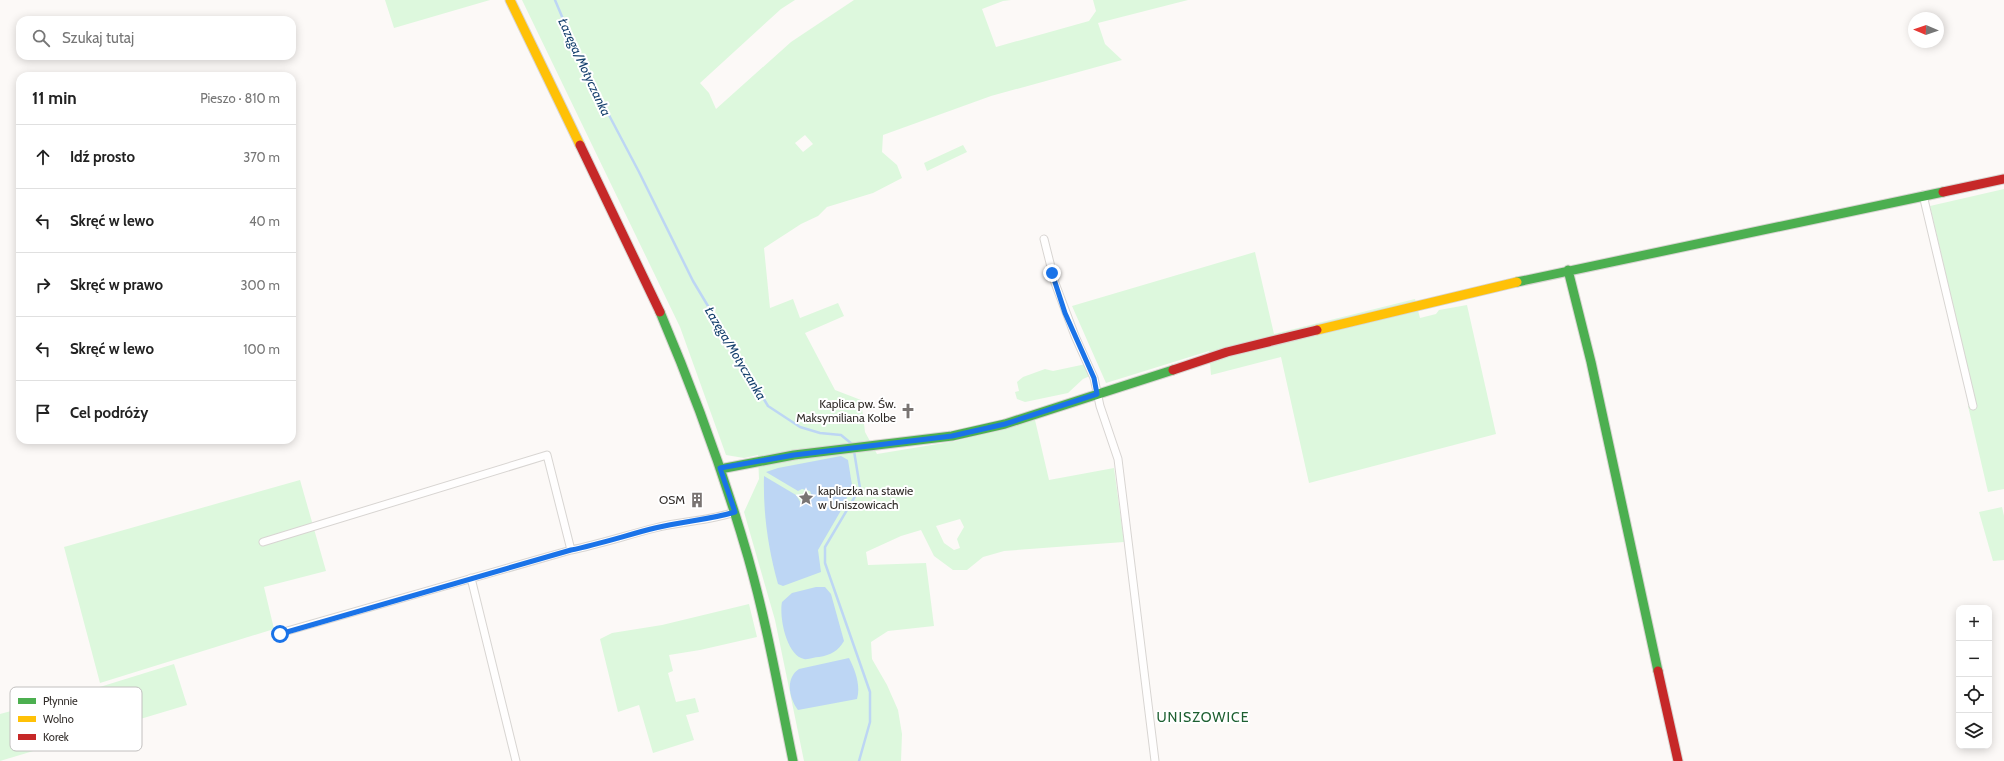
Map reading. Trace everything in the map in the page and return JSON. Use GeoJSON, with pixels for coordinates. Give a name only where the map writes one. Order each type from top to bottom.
{"type":"FeatureCollection","features":[{"type":"Feature","properties":{"kind":"street"},"geometry":{"type":"LineString","coordinates":[[510,0],[668,328],[688,376],[735,512],[761,609],[793,761]]}},
{"type":"Feature","properties":{"kind":"street"},"geometry":{"type":"LineString","coordinates":[[720,468],[766,459],[844,448],[952,436],[1005,424],[1227,352],[1568,270],[2004,179]]}},
{"type":"Feature","properties":{"kind":"street"},"geometry":{"type":"LineString","coordinates":[[1923,195],[1973,406]]}},
{"type":"Feature","properties":{"kind":"street"},"geometry":{"type":"LineString","coordinates":[[1044,239],[1055,283],[1070,325],[1094,378],[1097,394],[1118,459],[1155,761]]}},
{"type":"Feature","properties":{"kind":"street"},"geometry":{"type":"LineString","coordinates":[[1568,270],[1591,362],[1678,761]]}},
{"type":"Feature","properties":{"kind":"street"},"geometry":{"type":"LineString","coordinates":[[263,542],[546,455],[571,550]]}},
{"type":"Feature","properties":{"kind":"street"},"geometry":{"type":"LineString","coordinates":[[280,634],[571,550],[609,542],[656,528],[721,517],[735,512]]}},
{"type":"Feature","properties":{"kind":"street"},"geometry":{"type":"LineString","coordinates":[[471,578],[516,761]]}},
{"type":"Feature","properties":{"kind":"green space"},"geometry":{"type":"Polygon","coordinates":[[[385,0],[490,0],[394,28],[385,0]]]}},
{"type":"Feature","properties":{"kind":"green space"},"geometry":{"type":"Polygon","coordinates":[[[522,0],[795,0],[781,9],[700,83],[709,93],[716,109],[791,42],[854,0],[1011,0],[1003,1],[982,9],[996,47],[1089,21],[1096,11],[1093,0],[1188,0],[1098,23],[1105,44],[1122,60],[991,96],[883,135],[882,152],[897,165],[902,178],[873,193],[827,207],[818,216],[801,224],[764,248],[770,308],[793,299],[800,318],[838,303],[844,316],[805,333],[835,390],[861,400],[865,432],[877,454],[956,441],[1035,420],[1049,480],[1114,468],[1124,542],[1004,551],[983,557],[967,570],[953,570],[934,556],[921,530],[901,536],[866,552],[868,565],[926,563],[934,626],[888,631],[871,642],[872,659],[887,685],[898,710],[902,734],[901,761],[804,761],[775,620],[744,512],[759,479],[758,455],[744,458],[726,455],[680,327],[522,0]],[[805,135],[795,143],[803,152],[813,144],[805,135]],[[960,519],[936,526],[944,543],[954,550],[960,548],[957,539],[964,527],[960,519]]]}},
{"type":"Feature","properties":{"kind":"green space"},"geometry":{"type":"Polygon","coordinates":[[[963,145],[967,152],[927,171],[924,163],[963,145]]]}},
{"type":"Feature","properties":{"kind":"green space"},"geometry":{"type":"Polygon","coordinates":[[[2004,189],[2004,489],[1988,492],[1968,406],[1976,403],[1930,206],[2004,189]]]}},
{"type":"Feature","properties":{"kind":"green space"},"geometry":{"type":"Polygon","coordinates":[[[1255,252],[1274,334],[1415,299],[1420,318],[1436,314],[1439,310],[1467,305],[1496,434],[1309,483],[1281,357],[1211,375],[1209,351],[1106,383],[1072,306],[1255,252]]]}},
{"type":"Feature","properties":{"kind":"green space"},"geometry":{"type":"Polygon","coordinates":[[[1086,364],[1090,376],[1083,379],[1068,393],[1025,402],[1017,399],[1015,392],[1019,391],[1017,382],[1023,377],[1045,369],[1053,371],[1086,364]]]}},
{"type":"Feature","properties":{"kind":"green space"},"geometry":{"type":"Polygon","coordinates":[[[300,480],[326,571],[264,587],[274,629],[100,683],[64,547],[300,480]]]}},
{"type":"Feature","properties":{"kind":"green space"},"geometry":{"type":"Polygon","coordinates":[[[2002,507],[2004,516],[2004,560],[1993,561],[1979,512],[2002,507]]]}},
{"type":"Feature","properties":{"kind":"green space"},"geometry":{"type":"Polygon","coordinates":[[[749,604],[757,637],[700,650],[669,655],[673,671],[668,673],[676,702],[695,698],[699,712],[686,715],[694,740],[653,753],[639,705],[618,712],[600,639],[612,633],[662,625],[749,604]]]}},
{"type":"Feature","properties":{"kind":"green space"},"geometry":{"type":"Polygon","coordinates":[[[174,664],[187,705],[142,718],[142,687],[99,687],[174,664]]]}},
{"type":"Feature","properties":{"kind":"green space"},"geometry":{"type":"Polygon","coordinates":[[[10,711],[10,751],[33,751],[0,761],[0,714],[10,711]]]}},
{"type":"Feature","properties":{"kind":"water"},"geometry":{"type":"Polygon","coordinates":[[[841,456],[848,460],[852,485],[843,507],[818,550],[821,572],[783,586],[778,584],[771,557],[767,530],[764,503],[764,476],[796,495],[801,503],[807,504],[812,496],[810,491],[802,489],[798,491],[766,472],[778,468],[841,456]]]}},
{"type":"Feature","properties":{"kind":"water"},"geometry":{"type":"Polygon","coordinates":[[[816,587],[825,587],[831,594],[844,641],[837,650],[831,654],[804,659],[798,656],[788,643],[783,625],[781,608],[782,602],[792,593],[816,587]]]}},
{"type":"Feature","properties":{"kind":"water"},"geometry":{"type":"Polygon","coordinates":[[[849,658],[858,683],[857,699],[798,710],[792,700],[790,688],[790,683],[795,673],[799,669],[849,658]]]}},
{"type":"Feature","properties":{"kind":"waterway","name":"Łazęga/Motyczanka"},"geometry":{"type":"LineString","coordinates":[[555,0],[582,64],[639,172],[693,281],[768,406],[800,427],[820,433],[841,435],[852,444]]}},
{"type":"Feature","properties":{"kind":"waterway","name":"Łazęga/Motyczanka"},"geometry":{"type":"LineString","coordinates":[[854,451],[860,488],[825,547],[825,563],[870,692],[870,722],[859,761]]}},
{"type":"Feature","properties":{"kind":"traffic: fast"},"geometry":{"type":"LineString","coordinates":[[1517,282],[1943,192]]}},
{"type":"Feature","properties":{"kind":"traffic: fast"},"geometry":{"type":"LineString","coordinates":[[1568,270],[1591,362],[1658,671]]}},
{"type":"Feature","properties":{"kind":"traffic: fast"},"geometry":{"type":"LineString","coordinates":[[660,312],[708,433],[748,557],[767,633],[793,761]]}},
{"type":"Feature","properties":{"kind":"traffic: fast"},"geometry":{"type":"LineString","coordinates":[[720,469],[794,455],[952,436],[1005,424],[1173,370]]}},
{"type":"Feature","properties":{"kind":"traffic: slow"},"geometry":{"type":"LineString","coordinates":[[510,0],[580,145]]}},
{"type":"Feature","properties":{"kind":"traffic: slow"},"geometry":{"type":"LineString","coordinates":[[1317,330],[1517,282]]}},
{"type":"Feature","properties":{"kind":"traffic: jam"},"geometry":{"type":"LineString","coordinates":[[580,145],[660,312]]}},
{"type":"Feature","properties":{"kind":"traffic: jam"},"geometry":{"type":"LineString","coordinates":[[1943,192],[2004,179]]}},
{"type":"Feature","properties":{"kind":"traffic: jam"},"geometry":{"type":"LineString","coordinates":[[1173,370],[1227,352],[1317,330]]}},
{"type":"Feature","properties":{"kind":"traffic: jam"},"geometry":{"type":"LineString","coordinates":[[1658,671],[1678,761]]}},
{"type":"Feature","properties":{"kind":"place","name":"Kaplica pw. Św. Maksymiliana Kolbe"},"geometry":{"type":"Point","coordinates":[908,411]}},
{"type":"Feature","properties":{"kind":"place","name":"kapliczka na stawie w Uniszowicach"},"geometry":{"type":"Point","coordinates":[806,498]}},
{"type":"Feature","properties":{"kind":"place","name":"OSM"},"geometry":{"type":"Point","coordinates":[697,500]}},
{"type":"Feature","properties":{"kind":"district","name":"UNISZOWICE"},"geometry":{"type":"Point","coordinates":[1203,717]}},
{"type":"Feature","properties":{"kind":"route"},"geometry":{"type":"LineString","coordinates":[[280,634],[571,550],[609,542],[673,524],[721,517],[735,512],[720,468],[766,459],[844,448],[905,443],[952,436],[1005,424],[1097,394],[1094,378],[1065,313],[1052,273]]}}]}
